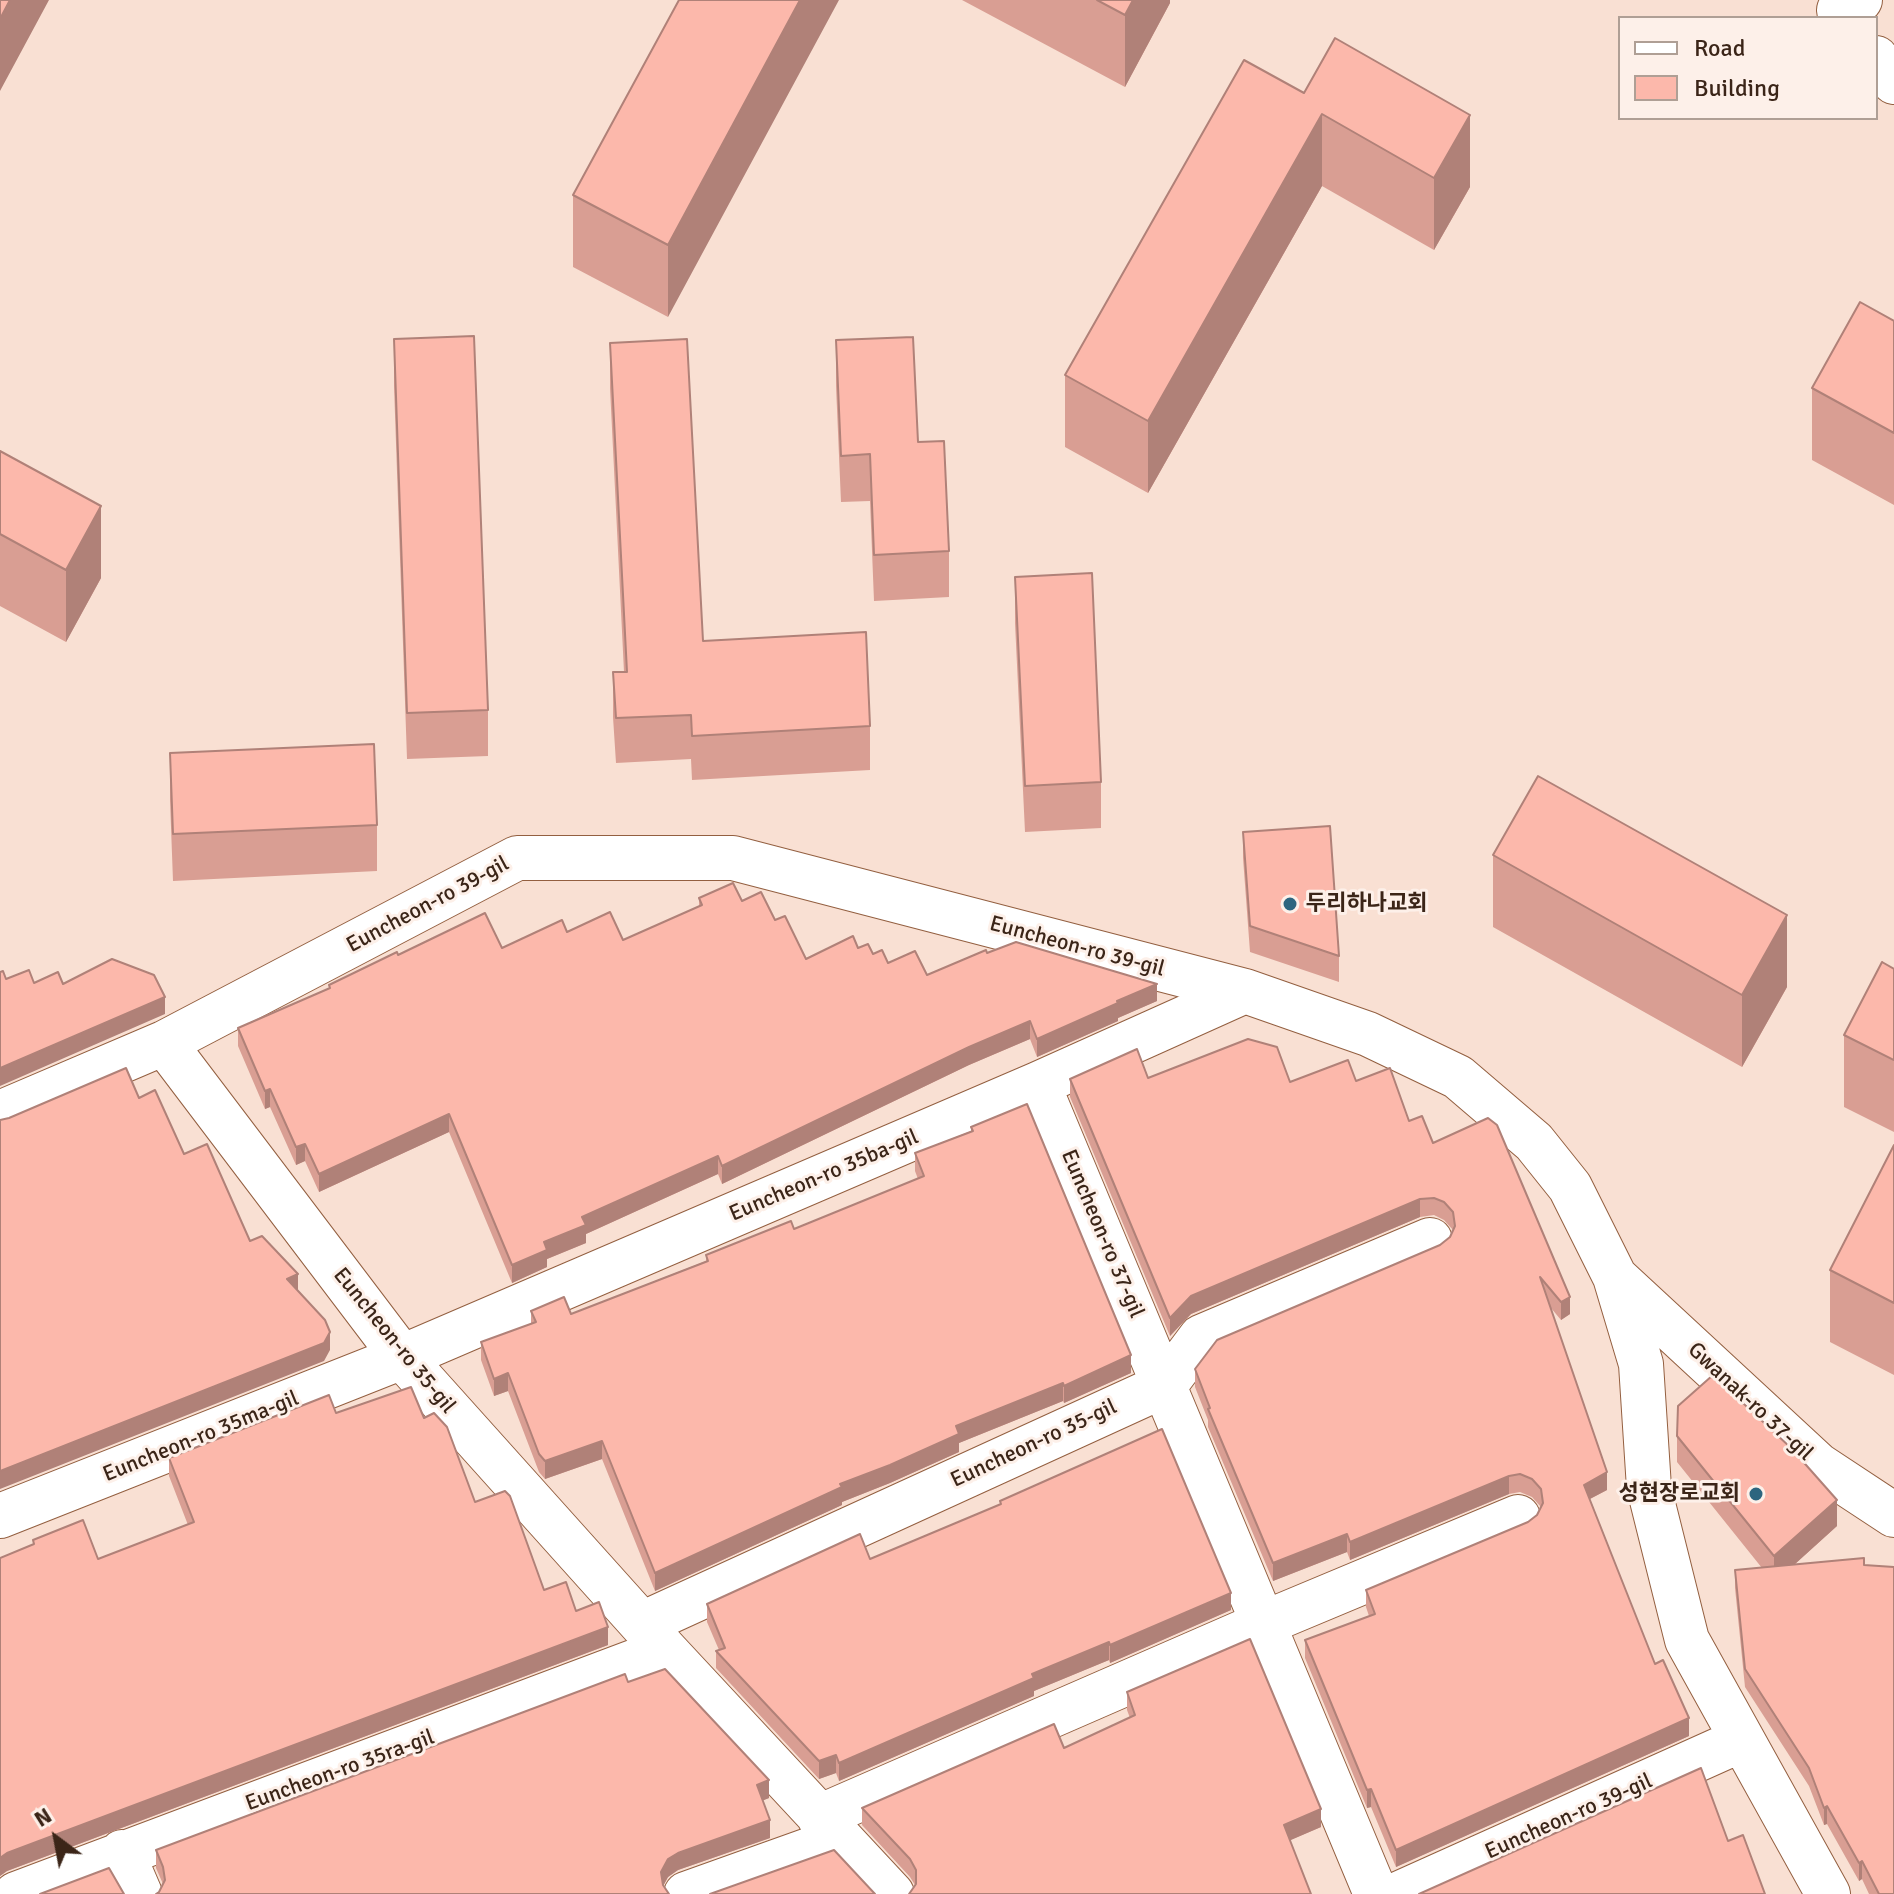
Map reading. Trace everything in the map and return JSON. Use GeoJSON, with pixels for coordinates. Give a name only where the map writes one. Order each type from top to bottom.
{"type":"FeatureCollection","features":[{"type":"Feature","properties":{"kind":"street"},"geometry":{"type":"LineString","coordinates":[[1878,61],[1894,82]]}},
{"type":"Feature","properties":{"kind":"street","name":"Euncheon-ro 39-gil"},"geometry":{"type":"LineString","coordinates":[[0,1113],[164,1043],[517,858],[733,858],[1245,991],[1368,1034],[1458,1077],[1534,1142],[1570,1187],[1615,1277],[1641,1364],[1649,1488],[1687,1640],[1828,1894]]}},
{"type":"Feature","properties":{"kind":"street","name":"Euncheon-ro 35ba-gil"},"geometry":{"type":"LineString","coordinates":[[402,1357],[1038,1084],[1245,991]]}},
{"type":"Feature","properties":{"kind":"street","name":"Euncheon-ro 35-gil"},"geometry":{"type":"LineString","coordinates":[[164,1043],[402,1357],[654,1637],[892,1894]]}},
{"type":"Feature","properties":{"kind":"street","name":"Euncheon-ro 37-gil"},"geometry":{"type":"LineString","coordinates":[[1038,1084],[1376,1894]]}},
{"type":"Feature","properties":{"kind":"street"},"geometry":{"type":"LineString","coordinates":[[1165,1385],[1201,1337],[1430,1240]]}},
{"type":"Feature","properties":{"kind":"street","name":"Gwanak-ro 37-gil"},"geometry":{"type":"LineString","coordinates":[[1615,1277],[1818,1465],[1894,1515]]}},
{"type":"Feature","properties":{"kind":"street","name":"Euncheon-ro 35ma-gil"},"geometry":{"type":"LineString","coordinates":[[0,1516],[402,1357]]}},
{"type":"Feature","properties":{"kind":"street","name":"Euncheon-ro 35-gil"},"geometry":{"type":"LineString","coordinates":[[654,1637],[1165,1385]]}},
{"type":"Feature","properties":{"kind":"street"},"geometry":{"type":"LineString","coordinates":[[686,1894],[1262,1624],[1518,1517]]}},
{"type":"Feature","properties":{"kind":"street","name":"Euncheon-ro 35ra-gil"},"geometry":{"type":"LineString","coordinates":[[16,1894],[654,1637]]}},
{"type":"Feature","properties":{"kind":"street","name":"Euncheon-ro 39-gil"},"geometry":{"type":"LineString","coordinates":[[1398,1894],[1741,1740]]}},
{"type":"Feature","properties":{"kind":"street"},"geometry":{"type":"LineString","coordinates":[[122,1852],[140,1894]]}},
{"type":"Feature","properties":{"kind":"building"},"geometry":{"type":"Polygon","coordinates":[[[0,0],[10,0],[0,19],[0,0]]]}},
{"type":"Feature","properties":{"kind":"building"},"geometry":{"type":"Polygon","coordinates":[[[679,0],[800,0],[668,245],[573,195],[679,0]]]}},
{"type":"Feature","properties":{"kind":"building"},"geometry":{"type":"Polygon","coordinates":[[[1097,0],[1133,0],[1125,15],[1097,0]]]}},
{"type":"Feature","properties":{"kind":"building"},"geometry":{"type":"Polygon","coordinates":[[[1335,38],[1470,115],[1434,178],[1322,114],[1148,421],[1065,375],[1244,60],[1304,93],[1335,38]]]}},
{"type":"Feature","properties":{"kind":"building"},"geometry":{"type":"Polygon","coordinates":[[[1860,302],[1894,321],[1894,433],[1812,388],[1860,302]]]}},
{"type":"Feature","properties":{"kind":"building"},"geometry":{"type":"Polygon","coordinates":[[[474,336],[488,710],[407,713],[394,339],[474,336]]]}},
{"type":"Feature","properties":{"kind":"building"},"geometry":{"type":"Polygon","coordinates":[[[913,337],[918,442],[944,441],[949,551],[874,555],[870,454],[841,456],[836,340],[913,337]]]}},
{"type":"Feature","properties":{"kind":"building"},"geometry":{"type":"Polygon","coordinates":[[[687,339],[703,641],[866,632],[870,726],[692,736],[691,715],[616,718],[613,672],[627,672],[610,343],[687,339]]]}},
{"type":"Feature","properties":{"kind":"building"},"geometry":{"type":"Polygon","coordinates":[[[0,451],[101,506],[66,570],[0,534],[0,451]]]}},
{"type":"Feature","properties":{"kind":"building"},"geometry":{"type":"Polygon","coordinates":[[[1092,573],[1101,782],[1025,786],[1015,577],[1092,573]]]}},
{"type":"Feature","properties":{"kind":"building"},"geometry":{"type":"Polygon","coordinates":[[[374,744],[377,825],[173,834],[170,753],[374,744]]]}},
{"type":"Feature","properties":{"kind":"building"},"geometry":{"type":"Polygon","coordinates":[[[1538,776],[1787,915],[1742,995],[1493,855],[1538,776]]]}},
{"type":"Feature","properties":{"kind":"building","name":"두리하나교회"},"geometry":{"type":"Polygon","coordinates":[[[1330,826],[1339,956],[1250,926],[1243,832],[1330,826]]]}},
{"type":"Feature","properties":{"kind":"building"},"geometry":{"type":"Polygon","coordinates":[[[733,883],[742,901],[761,892],[775,920],[785,916],[806,959],[853,936],[858,948],[868,944],[873,954],[882,950],[888,963],[915,951],[927,975],[986,950],[987,953],[1016,942],[1157,984],[1037,1039],[1030,1021],[969,1047],[722,1166],[718,1156],[582,1217],[586,1225],[544,1242],[547,1250],[512,1265],[449,1114],[319,1174],[305,1144],[296,1147],[270,1089],[265,1091],[238,1028],[330,988],[329,985],[397,952],[398,955],[485,913],[502,948],[562,920],[567,932],[610,912],[623,940],[702,905],[699,898],[733,883]]]}},
{"type":"Feature","properties":{"kind":"building"},"geometry":{"type":"Polygon","coordinates":[[[112,959],[154,975],[165,997],[0,1068],[0,972],[3,971],[6,979],[29,970],[34,983],[58,972],[63,984],[112,959]]]}},
{"type":"Feature","properties":{"kind":"building"},"geometry":{"type":"Polygon","coordinates":[[[1882,962],[1894,969],[1894,1060],[1844,1035],[1882,962]]]}},
{"type":"Feature","properties":{"kind":"building"},"geometry":{"type":"Polygon","coordinates":[[[1248,1039],[1277,1047],[1290,1082],[1348,1060],[1356,1081],[1390,1068],[1409,1121],[1422,1116],[1433,1143],[1488,1118],[1497,1125],[1570,1297],[1561,1302],[1540,1277],[1607,1472],[1584,1485],[1655,1664],[1663,1660],[1689,1718],[1396,1850],[1371,1789],[1367,1790],[1305,1640],[1375,1614],[1366,1590],[1528,1522],[1537,1515],[1543,1503],[1541,1489],[1532,1479],[1520,1474],[1509,1476],[1350,1542],[1347,1534],[1273,1563],[1208,1409],[1195,1369],[1217,1340],[1440,1245],[1450,1237],[1455,1226],[1453,1212],[1444,1202],[1434,1198],[1420,1199],[1191,1296],[1170,1318],[1070,1079],[1137,1049],[1148,1078],[1248,1039]]]}},
{"type":"Feature","properties":{"kind":"building"},"geometry":{"type":"Polygon","coordinates":[[[126,1068],[139,1098],[155,1090],[184,1154],[207,1144],[250,1241],[262,1236],[298,1274],[287,1279],[325,1320],[330,1332],[324,1343],[0,1471],[0,1120],[126,1068]]]}},
{"type":"Feature","properties":{"kind":"building"},"geometry":{"type":"Polygon","coordinates":[[[1027,1104],[1131,1355],[1064,1386],[1063,1383],[956,1426],[959,1434],[840,1484],[842,1487],[655,1573],[602,1441],[545,1461],[539,1454],[508,1373],[494,1379],[481,1342],[536,1322],[531,1311],[564,1297],[571,1314],[708,1261],[706,1255],[791,1221],[794,1229],[924,1176],[915,1153],[973,1131],[971,1127],[1027,1104]]]}},
{"type":"Feature","properties":{"kind":"building"},"geometry":{"type":"Polygon","coordinates":[[[1894,1145],[1894,1303],[1830,1270],[1894,1145]]]}},
{"type":"Feature","properties":{"kind":"building","name":"성현장로교회"},"geometry":{"type":"Polygon","coordinates":[[[1713,1375],[1791,1448],[1837,1500],[1774,1556],[1677,1436],[1678,1406],[1713,1375]]]}},
{"type":"Feature","properties":{"kind":"building"},"geometry":{"type":"Polygon","coordinates":[[[411,1387],[424,1418],[434,1413],[447,1427],[475,1502],[505,1491],[510,1496],[544,1590],[566,1582],[576,1611],[599,1602],[608,1627],[0,1858],[0,1558],[34,1544],[33,1540],[83,1520],[98,1559],[194,1522],[169,1458],[329,1395],[336,1413],[411,1387]]]}},
{"type":"Feature","properties":{"kind":"building"},"geometry":{"type":"Polygon","coordinates":[[[1162,1429],[1231,1593],[1110,1645],[1109,1642],[1032,1674],[1034,1678],[839,1763],[836,1755],[819,1761],[716,1651],[725,1648],[707,1604],[860,1534],[870,1559],[1001,1504],[1000,1501],[1162,1429]]]}},
{"type":"Feature","properties":{"kind":"building"},"geometry":{"type":"Polygon","coordinates":[[[1864,1558],[1864,1565],[1894,1567],[1894,1894],[1879,1894],[1827,1806],[1824,1808],[1809,1768],[1745,1669],[1735,1570],[1864,1558]]]}},
{"type":"Feature","properties":{"kind":"building"},"geometry":{"type":"Polygon","coordinates":[[[1250,1639],[1321,1809],[1284,1825],[1311,1894],[909,1894],[916,1884],[916,1870],[910,1859],[862,1808],[1054,1724],[1064,1748],[1135,1715],[1127,1692],[1250,1639]]]}},
{"type":"Feature","properties":{"kind":"building"},"geometry":{"type":"Polygon","coordinates":[[[665,1669],[769,1780],[757,1785],[770,1820],[668,1859],[661,1872],[663,1885],[669,1894],[156,1894],[165,1880],[156,1850],[625,1674],[628,1682],[665,1669]]]}},
{"type":"Feature","properties":{"kind":"building"},"geometry":{"type":"Polygon","coordinates":[[[1701,1768],[1728,1841],[1743,1835],[1765,1894],[1419,1894],[1701,1768]]]}},
{"type":"Feature","properties":{"kind":"building"},"geometry":{"type":"Polygon","coordinates":[[[834,1850],[875,1894],[710,1894],[834,1850]]]}},
{"type":"Feature","properties":{"kind":"building"},"geometry":{"type":"Polygon","coordinates":[[[109,1868],[124,1894],[40,1894],[109,1868]]]}},
{"type":"Feature","properties":{"kind":"place","name":"두리하나교회"},"geometry":{"type":"Point","coordinates":[1290,904]}},
{"type":"Feature","properties":{"kind":"place","name":"성현장로교회"},"geometry":{"type":"Point","coordinates":[1756,1494]}}]}
